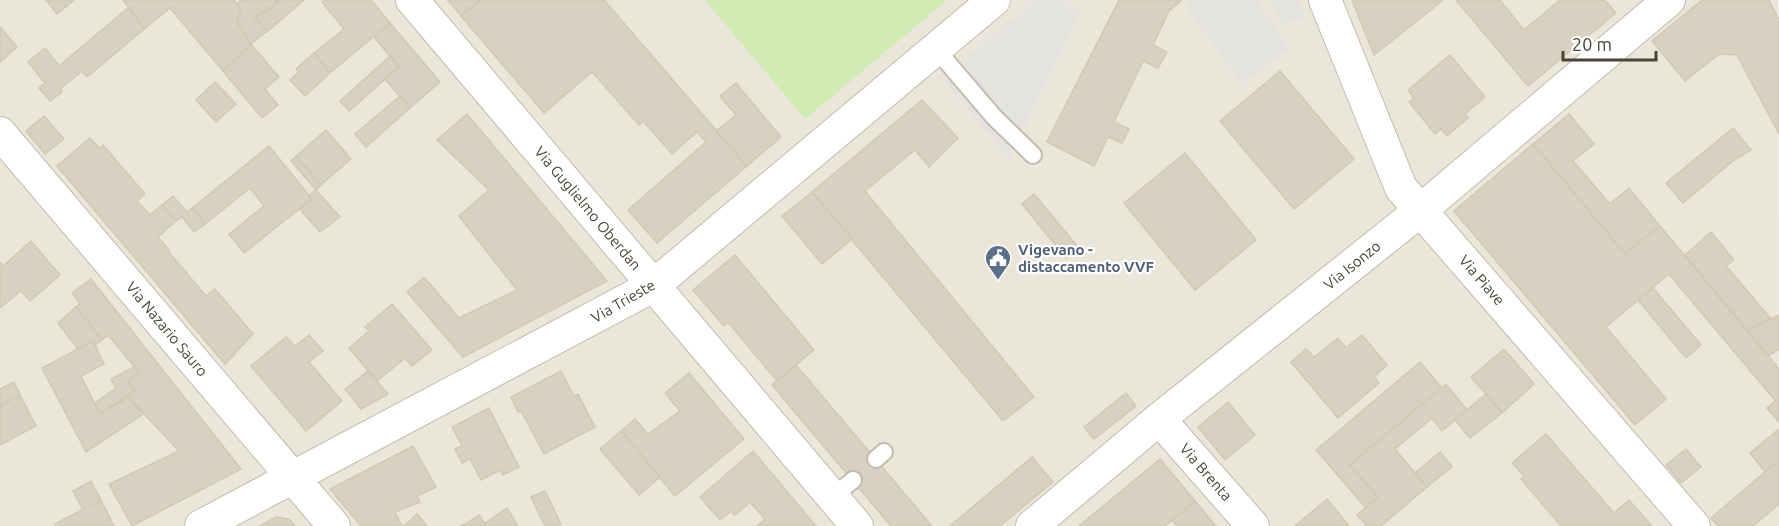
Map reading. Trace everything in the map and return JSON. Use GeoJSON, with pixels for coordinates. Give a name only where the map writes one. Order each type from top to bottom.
{"type":"FeatureCollection","features":[{"type":"Feature","properties":{"kind":"street","name":"Via Guglielmo Oberdan"},"geometry":{"type":"LineString","coordinates":[[412,0],[653,286],[843,489],[857,526]]}},
{"type":"Feature","properties":{"kind":"street","name":"Via Trieste"},"geometry":{"type":"LineString","coordinates":[[201,526],[653,286],[994,0]]}},
{"type":"Feature","properties":{"kind":"street","name":"Via Piave"},"geometry":{"type":"LineString","coordinates":[[1325,0],[1401,188],[1694,526]]}},
{"type":"Feature","properties":{"kind":"street","name":"Via Isonzo"},"geometry":{"type":"LineString","coordinates":[[1032,526],[1160,419],[1421,210],[1669,0]]}},
{"type":"Feature","properties":{"kind":"street","name":"Via Nazario Sauro"},"geometry":{"type":"LineString","coordinates":[[0,133],[334,526]]}},
{"type":"Feature","properties":{"kind":"street","name":"Via Brenta"},"geometry":{"type":"LineString","coordinates":[[1160,419],[1252,526]]}},
{"type":"Feature","properties":{"kind":"lane"},"geometry":{"type":"LineString","coordinates":[[936,50],[994,117],[1033,155]]}},
{"type":"Feature","properties":{"kind":"shaded area"},"geometry":{"type":"Polygon","coordinates":[[[0,0],[1778,0],[1779,526],[0,526],[0,0]]]}},
{"type":"Feature","properties":{"kind":"shaded area"},"geometry":{"type":"Polygon","coordinates":[[[1036,0],[1061,0],[1079,15],[1009,159],[941,78],[1036,0]]]}},
{"type":"Feature","properties":{"kind":"shaded area"},"geometry":{"type":"Polygon","coordinates":[[[1193,0],[1258,0],[1289,49],[1242,84],[1185,5],[1193,0]]]}},
{"type":"Feature","properties":{"kind":"shaded area"},"geometry":{"type":"Polygon","coordinates":[[[1270,0],[1298,0],[1305,16],[1281,26],[1270,0]]]}},
{"type":"Feature","properties":{"kind":"green space"},"geometry":{"type":"Polygon","coordinates":[[[705,0],[947,0],[805,119],[705,0]]]}},
{"type":"Feature","properties":{"kind":"building"},"geometry":{"type":"Polygon","coordinates":[[[46,0],[74,0],[57,14],[46,0]]]}},
{"type":"Feature","properties":{"kind":"building"},"geometry":{"type":"Polygon","coordinates":[[[123,0],[234,0],[241,10],[237,22],[251,44],[223,71],[170,8],[144,29],[123,0]]]}},
{"type":"Feature","properties":{"kind":"building"},"geometry":{"type":"Polygon","coordinates":[[[241,0],[275,0],[278,3],[255,18],[267,31],[251,44],[237,22],[241,10],[237,4],[241,0]]]}},
{"type":"Feature","properties":{"kind":"building"},"geometry":{"type":"Polygon","coordinates":[[[275,0],[304,0],[267,32],[255,18],[278,3],[275,0]]]}},
{"type":"Feature","properties":{"kind":"building"},"geometry":{"type":"Polygon","coordinates":[[[324,0],[371,0],[390,23],[330,73],[314,53],[344,29],[322,2],[324,0]]]}},
{"type":"Feature","properties":{"kind":"building"},"geometry":{"type":"Polygon","coordinates":[[[448,0],[481,0],[461,16],[448,0]]]}},
{"type":"Feature","properties":{"kind":"building"},"geometry":{"type":"Polygon","coordinates":[[[481,0],[604,0],[747,166],[657,243],[628,210],[706,142],[697,132],[672,154],[643,121],[639,125],[592,72],[544,113],[461,16],[481,0]]]}},
{"type":"Feature","properties":{"kind":"building"},"geometry":{"type":"Polygon","coordinates":[[[1119,0],[1182,0],[1169,11],[1153,45],[1167,52],[1158,68],[1143,61],[1114,122],[1129,129],[1122,143],[1108,137],[1094,166],[1047,142],[1119,0]]]}},
{"type":"Feature","properties":{"kind":"building"},"geometry":{"type":"Polygon","coordinates":[[[1352,0],[1442,0],[1442,1],[1374,55],[1352,0]]]}},
{"type":"Feature","properties":{"kind":"building"},"geometry":{"type":"Polygon","coordinates":[[[1456,0],[1500,0],[1524,30],[1560,0],[1605,0],[1616,13],[1528,86],[1456,0]]]}},
{"type":"Feature","properties":{"kind":"building"},"geometry":{"type":"Polygon","coordinates":[[[1702,0],[1769,0],[1779,20],[1779,134],[1737,55],[1719,54],[1685,81],[1652,41],[1702,0]]]}},
{"type":"Feature","properties":{"kind":"building"},"geometry":{"type":"Polygon","coordinates":[[[129,7],[144,29],[87,77],[82,71],[60,89],[62,92],[50,101],[39,88],[45,83],[28,62],[45,48],[59,66],[129,7]]]}},
{"type":"Feature","properties":{"kind":"building"},"geometry":{"type":"Polygon","coordinates":[[[390,23],[440,82],[410,108],[385,79],[399,67],[374,37],[390,23]]]}},
{"type":"Feature","properties":{"kind":"building"},"geometry":{"type":"Polygon","coordinates":[[[0,27],[17,47],[0,62],[0,27]]]}},
{"type":"Feature","properties":{"kind":"building"},"geometry":{"type":"Polygon","coordinates":[[[251,44],[279,77],[265,89],[278,105],[262,118],[223,71],[251,44]]]}},
{"type":"Feature","properties":{"kind":"building"},"geometry":{"type":"Polygon","coordinates":[[[314,53],[330,73],[305,96],[290,80],[299,72],[296,69],[314,53]]]}},
{"type":"Feature","properties":{"kind":"building"},"geometry":{"type":"Polygon","coordinates":[[[1450,55],[1485,97],[1465,114],[1468,118],[1447,136],[1441,129],[1435,134],[1409,102],[1414,98],[1408,90],[1450,55]]]}},
{"type":"Feature","properties":{"kind":"building"},"geometry":{"type":"Polygon","coordinates":[[[390,56],[399,67],[349,111],[340,101],[390,56]]]}},
{"type":"Feature","properties":{"kind":"building"},"geometry":{"type":"Polygon","coordinates":[[[1280,71],[1354,159],[1294,209],[1220,121],[1280,71]]]}},
{"type":"Feature","properties":{"kind":"building"},"geometry":{"type":"Polygon","coordinates":[[[215,82],[236,104],[216,122],[196,100],[215,82]]]}},
{"type":"Feature","properties":{"kind":"building"},"geometry":{"type":"Polygon","coordinates":[[[736,83],[781,137],[747,166],[716,131],[736,115],[720,96],[736,83]]]}},
{"type":"Feature","properties":{"kind":"building"},"geometry":{"type":"Polygon","coordinates":[[[400,96],[410,108],[366,147],[355,134],[400,96]]]}},
{"type":"Feature","properties":{"kind":"building"},"geometry":{"type":"Polygon","coordinates":[[[922,100],[958,138],[929,167],[915,150],[865,191],[1034,397],[1003,421],[812,192],[922,100]]]}},
{"type":"Feature","properties":{"kind":"building"},"geometry":{"type":"Polygon","coordinates":[[[467,114],[607,281],[463,357],[407,292],[424,277],[459,318],[517,290],[459,216],[489,190],[437,140],[467,114]]]}},
{"type":"Feature","properties":{"kind":"building"},"geometry":{"type":"Polygon","coordinates":[[[1569,114],[1594,144],[1573,161],[1610,204],[1629,188],[1660,226],[1625,254],[1533,144],[1569,114]]]}},
{"type":"Feature","properties":{"kind":"building"},"geometry":{"type":"Polygon","coordinates":[[[44,116],[64,139],[45,154],[26,131],[44,116]]]}},
{"type":"Feature","properties":{"kind":"building"},"geometry":{"type":"Polygon","coordinates":[[[1733,128],[1751,150],[1734,160],[1683,203],[1666,183],[1733,128]]]}},
{"type":"Feature","properties":{"kind":"building"},"geometry":{"type":"Polygon","coordinates":[[[326,130],[351,159],[321,185],[296,156],[326,130]]]}},
{"type":"Feature","properties":{"kind":"building"},"geometry":{"type":"Polygon","coordinates":[[[90,138],[99,148],[103,145],[145,194],[137,201],[150,215],[162,205],[176,221],[158,237],[206,296],[215,289],[253,334],[225,364],[57,166],[90,138]]]}},
{"type":"Feature","properties":{"kind":"building"},"geometry":{"type":"Polygon","coordinates":[[[1533,144],[1625,254],[1660,226],[1779,369],[1779,405],[1669,274],[1606,327],[1666,399],[1635,425],[1454,211],[1533,144]]]}},
{"type":"Feature","properties":{"kind":"building"},"geometry":{"type":"Polygon","coordinates":[[[269,146],[312,199],[244,253],[229,234],[264,206],[250,188],[205,224],[192,208],[269,146]]]}},
{"type":"Feature","properties":{"kind":"building"},"geometry":{"type":"Polygon","coordinates":[[[1185,153],[1256,240],[1195,290],[1124,203],[1185,153]]]}},
{"type":"Feature","properties":{"kind":"building"},"geometry":{"type":"Polygon","coordinates":[[[296,156],[321,185],[316,190],[291,161],[296,156]]]}},
{"type":"Feature","properties":{"kind":"building"},"geometry":{"type":"Polygon","coordinates":[[[316,190],[340,217],[320,232],[300,209],[312,199],[309,195],[316,190]]]}},
{"type":"Feature","properties":{"kind":"building"},"geometry":{"type":"Polygon","coordinates":[[[812,192],[852,239],[822,264],[782,216],[812,192]]]}},
{"type":"Feature","properties":{"kind":"building"},"geometry":{"type":"Polygon","coordinates":[[[1034,194],[1078,247],[1066,258],[1022,204],[1034,194]]]}},
{"type":"Feature","properties":{"kind":"building"},"geometry":{"type":"Polygon","coordinates":[[[173,196],[187,212],[192,208],[205,224],[194,232],[182,217],[176,221],[162,205],[173,196]]]}},
{"type":"Feature","properties":{"kind":"building"},"geometry":{"type":"Polygon","coordinates":[[[1711,232],[1734,260],[1726,266],[1771,319],[1747,330],[1685,255],[1711,232]]]}},
{"type":"Feature","properties":{"kind":"building"},"geometry":{"type":"Polygon","coordinates":[[[31,241],[60,275],[30,301],[21,291],[0,308],[0,262],[3,266],[31,241]]]}},
{"type":"Feature","properties":{"kind":"building"},"geometry":{"type":"Polygon","coordinates":[[[735,255],[814,350],[777,381],[728,322],[724,326],[693,290],[735,255]]]}},
{"type":"Feature","properties":{"kind":"building"},"geometry":{"type":"Polygon","coordinates":[[[91,279],[241,469],[132,526],[109,484],[179,451],[128,397],[135,390],[128,381],[139,372],[108,335],[102,340],[76,307],[80,304],[72,293],[91,279]]]}},
{"type":"Feature","properties":{"kind":"building"},"geometry":{"type":"Polygon","coordinates":[[[1653,288],[1701,345],[1686,358],[1638,300],[1653,288]]]}},
{"type":"Feature","properties":{"kind":"building"},"geometry":{"type":"Polygon","coordinates":[[[392,304],[432,350],[412,366],[405,358],[377,381],[349,348],[369,331],[365,327],[392,304]]]}},
{"type":"Feature","properties":{"kind":"building"},"geometry":{"type":"Polygon","coordinates":[[[76,307],[102,340],[95,345],[93,341],[78,349],[58,323],[76,307]]]}},
{"type":"Feature","properties":{"kind":"building"},"geometry":{"type":"Polygon","coordinates":[[[1779,315],[1779,349],[1768,356],[1747,330],[1779,315]]]}},
{"type":"Feature","properties":{"kind":"building"},"geometry":{"type":"Polygon","coordinates":[[[309,335],[323,351],[309,362],[342,401],[306,431],[251,366],[286,337],[295,346],[309,335]]]}},
{"type":"Feature","properties":{"kind":"building"},"geometry":{"type":"Polygon","coordinates":[[[1362,335],[1387,365],[1374,377],[1379,383],[1338,418],[1291,362],[1306,349],[1314,357],[1338,338],[1346,348],[1362,335]]]}},
{"type":"Feature","properties":{"kind":"building"},"geometry":{"type":"Polygon","coordinates":[[[93,341],[104,364],[81,376],[100,414],[128,397],[143,414],[86,452],[42,368],[93,341]]]}},
{"type":"Feature","properties":{"kind":"building"},"geometry":{"type":"Polygon","coordinates":[[[1504,349],[1534,384],[1502,413],[1471,377],[1504,349]]]}},
{"type":"Feature","properties":{"kind":"building"},"geometry":{"type":"Polygon","coordinates":[[[1420,362],[1442,388],[1350,465],[1378,497],[1366,508],[1316,450],[1420,362]]]}},
{"type":"Feature","properties":{"kind":"building"},"geometry":{"type":"Polygon","coordinates":[[[796,365],[932,526],[891,526],[772,385],[796,365]]]}},
{"type":"Feature","properties":{"kind":"building"},"geometry":{"type":"Polygon","coordinates":[[[134,367],[139,372],[128,381],[135,390],[100,414],[95,403],[116,388],[111,379],[134,367]]]}},
{"type":"Feature","properties":{"kind":"building"},"geometry":{"type":"Polygon","coordinates":[[[368,371],[388,394],[361,409],[345,389],[368,371]]]}},
{"type":"Feature","properties":{"kind":"building"},"geometry":{"type":"Polygon","coordinates":[[[561,371],[574,396],[578,394],[595,427],[544,454],[511,397],[561,371]]]}},
{"type":"Feature","properties":{"kind":"building"},"geometry":{"type":"Polygon","coordinates":[[[689,373],[744,439],[675,496],[621,431],[635,419],[648,434],[680,411],[665,393],[689,373]]]}},
{"type":"Feature","properties":{"kind":"building"},"geometry":{"type":"Polygon","coordinates":[[[14,382],[20,395],[0,406],[0,389],[14,382]]]}},
{"type":"Feature","properties":{"kind":"building"},"geometry":{"type":"Polygon","coordinates":[[[1446,384],[1467,410],[1442,431],[1432,418],[1395,449],[1427,487],[1381,526],[1367,526],[1357,515],[1378,497],[1350,465],[1446,384]]]}},
{"type":"Feature","properties":{"kind":"building"},"geometry":{"type":"Polygon","coordinates":[[[1126,393],[1136,406],[1094,439],[1084,427],[1126,393]]]}},
{"type":"Feature","properties":{"kind":"building"},"geometry":{"type":"Polygon","coordinates":[[[1486,394],[1502,413],[1470,438],[1455,420],[1486,394]]]}},
{"type":"Feature","properties":{"kind":"building"},"geometry":{"type":"Polygon","coordinates":[[[20,395],[36,426],[0,445],[0,406],[20,395]]]}},
{"type":"Feature","properties":{"kind":"building"},"geometry":{"type":"Polygon","coordinates":[[[1775,401],[1779,405],[1779,422],[1767,408],[1775,401]]]}},
{"type":"Feature","properties":{"kind":"building"},"geometry":{"type":"Polygon","coordinates":[[[1228,402],[1255,435],[1225,460],[1198,427],[1228,402]]]}},
{"type":"Feature","properties":{"kind":"building"},"geometry":{"type":"Polygon","coordinates":[[[489,408],[519,467],[503,475],[500,470],[481,480],[470,459],[462,463],[455,449],[462,446],[452,427],[489,408]]]}},
{"type":"Feature","properties":{"kind":"building"},"geometry":{"type":"Polygon","coordinates":[[[1779,429],[1779,460],[1765,472],[1750,453],[1779,429]]]}},
{"type":"Feature","properties":{"kind":"building"},"geometry":{"type":"Polygon","coordinates":[[[621,431],[660,477],[639,495],[600,449],[621,431]]]}},
{"type":"Feature","properties":{"kind":"building"},"geometry":{"type":"Polygon","coordinates":[[[1546,434],[1614,513],[1629,500],[1652,526],[1561,526],[1521,479],[1524,476],[1512,463],[1546,434]]]}},
{"type":"Feature","properties":{"kind":"building"},"geometry":{"type":"Polygon","coordinates":[[[413,446],[436,487],[417,496],[420,502],[395,512],[402,526],[361,526],[330,489],[413,446]]]}},
{"type":"Feature","properties":{"kind":"building"},"geometry":{"type":"Polygon","coordinates":[[[1686,449],[1701,467],[1681,483],[1666,465],[1686,449]]]}},
{"type":"Feature","properties":{"kind":"building"},"geometry":{"type":"Polygon","coordinates":[[[753,451],[816,526],[757,526],[765,519],[750,502],[735,515],[731,511],[720,520],[700,497],[753,451]]]}},
{"type":"Feature","properties":{"kind":"building"},"geometry":{"type":"Polygon","coordinates":[[[1440,452],[1452,467],[1427,487],[1415,473],[1440,452]]]}},
{"type":"Feature","properties":{"kind":"building"},"geometry":{"type":"Polygon","coordinates":[[[1032,457],[1053,482],[1000,526],[950,526],[1032,457]]]}},
{"type":"Feature","properties":{"kind":"building"},"geometry":{"type":"Polygon","coordinates":[[[1160,459],[1195,501],[1165,526],[1079,526],[1160,459]]]}},
{"type":"Feature","properties":{"kind":"building"},"geometry":{"type":"Polygon","coordinates":[[[1779,460],[1779,504],[1753,526],[1718,526],[1711,518],[1779,460]]]}},
{"type":"Feature","properties":{"kind":"building"},"geometry":{"type":"Polygon","coordinates":[[[91,481],[101,500],[83,510],[73,491],[91,481]]]}},
{"type":"Feature","properties":{"kind":"building"},"geometry":{"type":"Polygon","coordinates":[[[545,491],[561,524],[556,526],[545,526],[531,497],[545,491]]]}},
{"type":"Feature","properties":{"kind":"building"},"geometry":{"type":"Polygon","coordinates":[[[1327,499],[1349,526],[1295,526],[1327,499]]]}},
{"type":"Feature","properties":{"kind":"building"},"geometry":{"type":"Polygon","coordinates":[[[101,500],[114,526],[56,526],[55,524],[101,500]]]}},
{"type":"Feature","properties":{"kind":"building"},"geometry":{"type":"Polygon","coordinates":[[[1195,501],[1216,526],[1177,526],[1172,520],[1195,501]]]}},
{"type":"Feature","properties":{"kind":"building"},"geometry":{"type":"Polygon","coordinates":[[[507,508],[518,526],[486,526],[484,524],[507,508]]]}},
{"type":"Feature","properties":{"kind":"building"},"geometry":{"type":"Polygon","coordinates":[[[417,514],[427,526],[404,526],[417,514]]]}},
{"type":"Feature","properties":{"kind":"building"},"geometry":{"type":"Polygon","coordinates":[[[479,515],[486,526],[461,526],[475,518],[479,515]]]}},
{"type":"Feature","properties":{"kind":"building"},"geometry":{"type":"Polygon","coordinates":[[[276,517],[289,519],[295,526],[260,526],[276,517]]]}},
{"type":"Feature","properties":{"kind":"place","name":"Vigevano - distaccamento VVF"},"geometry":{"type":"Point","coordinates":[998,281]}}]}
